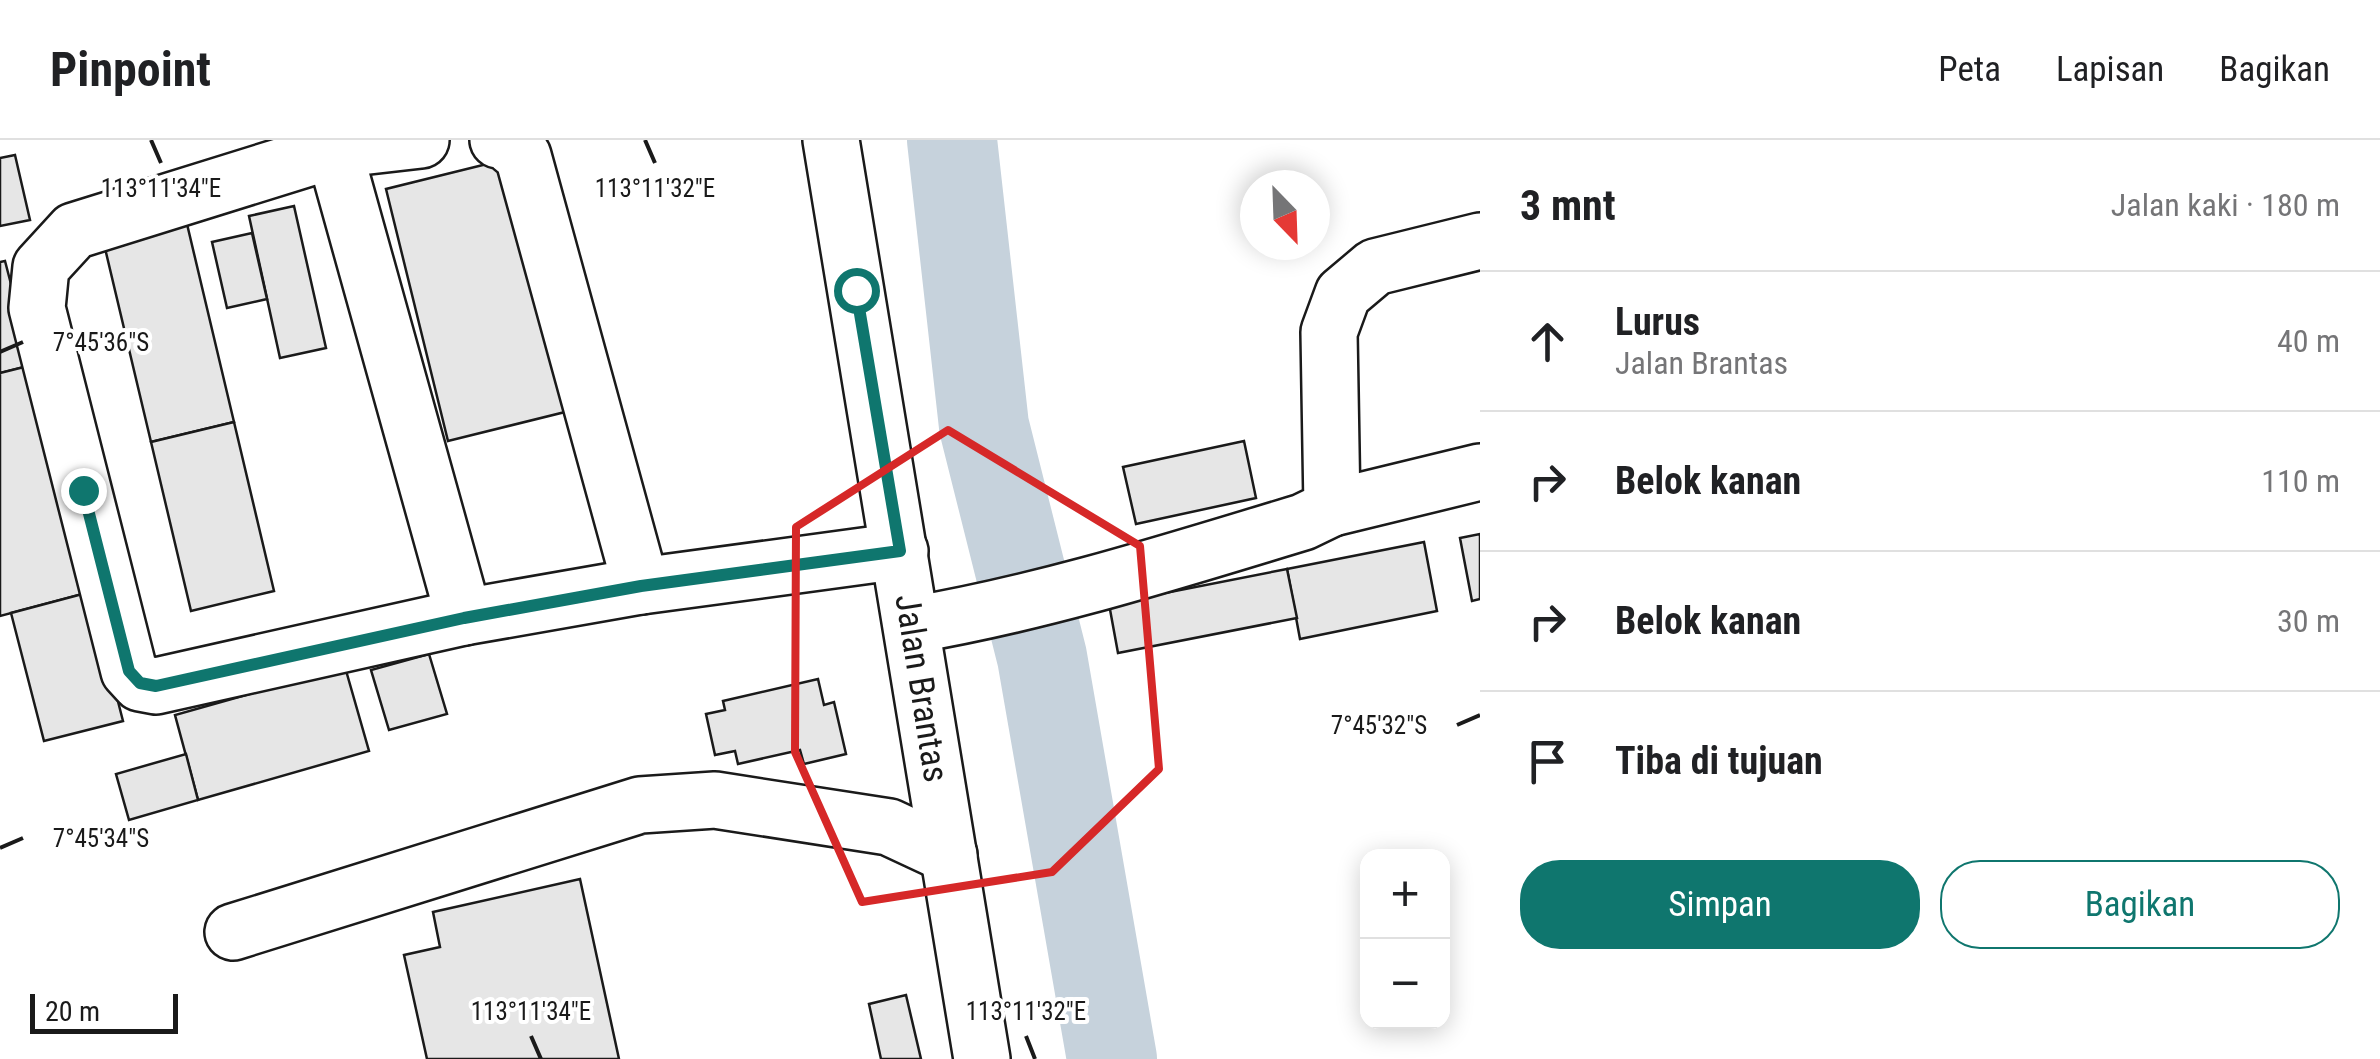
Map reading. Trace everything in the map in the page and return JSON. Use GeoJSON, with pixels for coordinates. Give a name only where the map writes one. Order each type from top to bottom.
{"type":"FeatureCollection","features":[{"type":"Feature","properties":{"kind":"main road"},"geometry":{"type":"LineString","coordinates":[[420,140],[334,150],[74,231],[42,266],[38,308],[129,671],[140,683],[156,686],[464,618],[641,586],[900,551]]}},
{"type":"Feature","properties":{"kind":"main road"},"geometry":{"type":"LineString","coordinates":[[498,140],[523,156],[641,586]]}},
{"type":"Feature","properties":{"kind":"main road","name":"Jalan Brantas"},"geometry":{"type":"LineString","coordinates":[[831,140],[982,1059]]}},
{"type":"Feature","properties":{"kind":"main road"},"geometry":{"type":"LineString","coordinates":[[334,150],[464,618]]}},
{"type":"Feature","properties":{"kind":"main road"},"geometry":{"type":"LineString","coordinates":[[1332,508],[1330,332],[1343,294],[1375,267],[1480,241]]}},
{"type":"Feature","properties":{"kind":"main road"},"geometry":{"type":"LineString","coordinates":[[912,625],[980,614],[1077,590],[1303,522],[1332,508],[1480,472]]}},
{"type":"Feature","properties":{"kind":"main road"},"geometry":{"type":"LineString","coordinates":[[233,932],[640,805],[715,800],[889,827],[949,855]]}},
{"type":"Feature","properties":{"kind":"highlighted area"},"geometry":{"type":"Polygon","coordinates":[[[948,430],[1140,546],[1159,769],[1052,872],[862,902],[795,752],[796,527],[948,430]]]}},
{"type":"Feature","properties":{"kind":"building"},"geometry":{"type":"Polygon","coordinates":[[[15,155],[30,220],[0,226],[0,158],[15,155]]]}},
{"type":"Feature","properties":{"kind":"building"},"geometry":{"type":"Polygon","coordinates":[[[503,160],[565,412],[448,441],[386,189],[503,160]]]}},
{"type":"Feature","properties":{"kind":"building"},"geometry":{"type":"Polygon","coordinates":[[[294,206],[326,348],[280,358],[249,216],[294,206]]]}},
{"type":"Feature","properties":{"kind":"building"},"geometry":{"type":"Polygon","coordinates":[[[187,224],[234,422],[151,442],[104,244],[187,224]]]}},
{"type":"Feature","properties":{"kind":"building"},"geometry":{"type":"Polygon","coordinates":[[[252,233],[267,299],[227,308],[212,242],[252,233]]]}},
{"type":"Feature","properties":{"kind":"building"},"geometry":{"type":"Polygon","coordinates":[[[5,261],[32,365],[0,373],[0,262],[5,261]]]}},
{"type":"Feature","properties":{"kind":"building"},"geometry":{"type":"Polygon","coordinates":[[[32,365],[90,592],[0,616],[0,373],[32,365]]]}},
{"type":"Feature","properties":{"kind":"building"},"geometry":{"type":"Polygon","coordinates":[[[234,422],[274,591],[191,611],[151,442],[234,422]]]}},
{"type":"Feature","properties":{"kind":"building"},"geometry":{"type":"Polygon","coordinates":[[[1244,441],[1256,498],[1136,524],[1123,467],[1244,441]]]}},
{"type":"Feature","properties":{"kind":"building"},"geometry":{"type":"Polygon","coordinates":[[[1480,534],[1480,599],[1472,601],[1460,538],[1480,534]]]}},
{"type":"Feature","properties":{"kind":"building"},"geometry":{"type":"Polygon","coordinates":[[[1424,542],[1437,611],[1300,639],[1287,569],[1424,542]]]}},
{"type":"Feature","properties":{"kind":"building"},"geometry":{"type":"Polygon","coordinates":[[[1287,569],[1297,618],[1118,653],[1109,604],[1287,569]]]}},
{"type":"Feature","properties":{"kind":"building"},"geometry":{"type":"Polygon","coordinates":[[[90,592],[123,721],[44,741],[11,613],[90,592]]]}},
{"type":"Feature","properties":{"kind":"building"},"geometry":{"type":"Polygon","coordinates":[[[429,654],[447,714],[389,730],[371,670],[429,654]]]}},
{"type":"Feature","properties":{"kind":"building"},"geometry":{"type":"Polygon","coordinates":[[[345,667],[369,751],[198,800],[175,715],[345,667]]]}},
{"type":"Feature","properties":{"kind":"building"},"geometry":{"type":"Polygon","coordinates":[[[818,679],[824,705],[834,702],[846,754],[804,764],[800,750],[738,764],[735,751],[715,755],[706,714],[725,710],[723,701],[818,679]]]}},
{"type":"Feature","properties":{"kind":"building"},"geometry":{"type":"Polygon","coordinates":[[[186,754],[198,800],[129,820],[116,774],[186,754]]]}},
{"type":"Feature","properties":{"kind":"building"},"geometry":{"type":"Polygon","coordinates":[[[580,879],[619,1059],[427,1059],[404,955],[440,947],[433,912],[580,879]]]}},
{"type":"Feature","properties":{"kind":"building"},"geometry":{"type":"Polygon","coordinates":[[[906,995],[921,1059],[881,1059],[869,1004],[906,995]]]}},
{"type":"Feature","properties":{"kind":"waterway"},"geometry":{"type":"LineString","coordinates":[[952,140],[984,426],[1042,657],[1112,1059]]}},
{"type":"Feature","properties":{"kind":"route"},"geometry":{"type":"LineString","coordinates":[[83,490],[129,671],[140,683],[156,686],[464,618],[641,586],[900,551],[856,290]]}}]}
